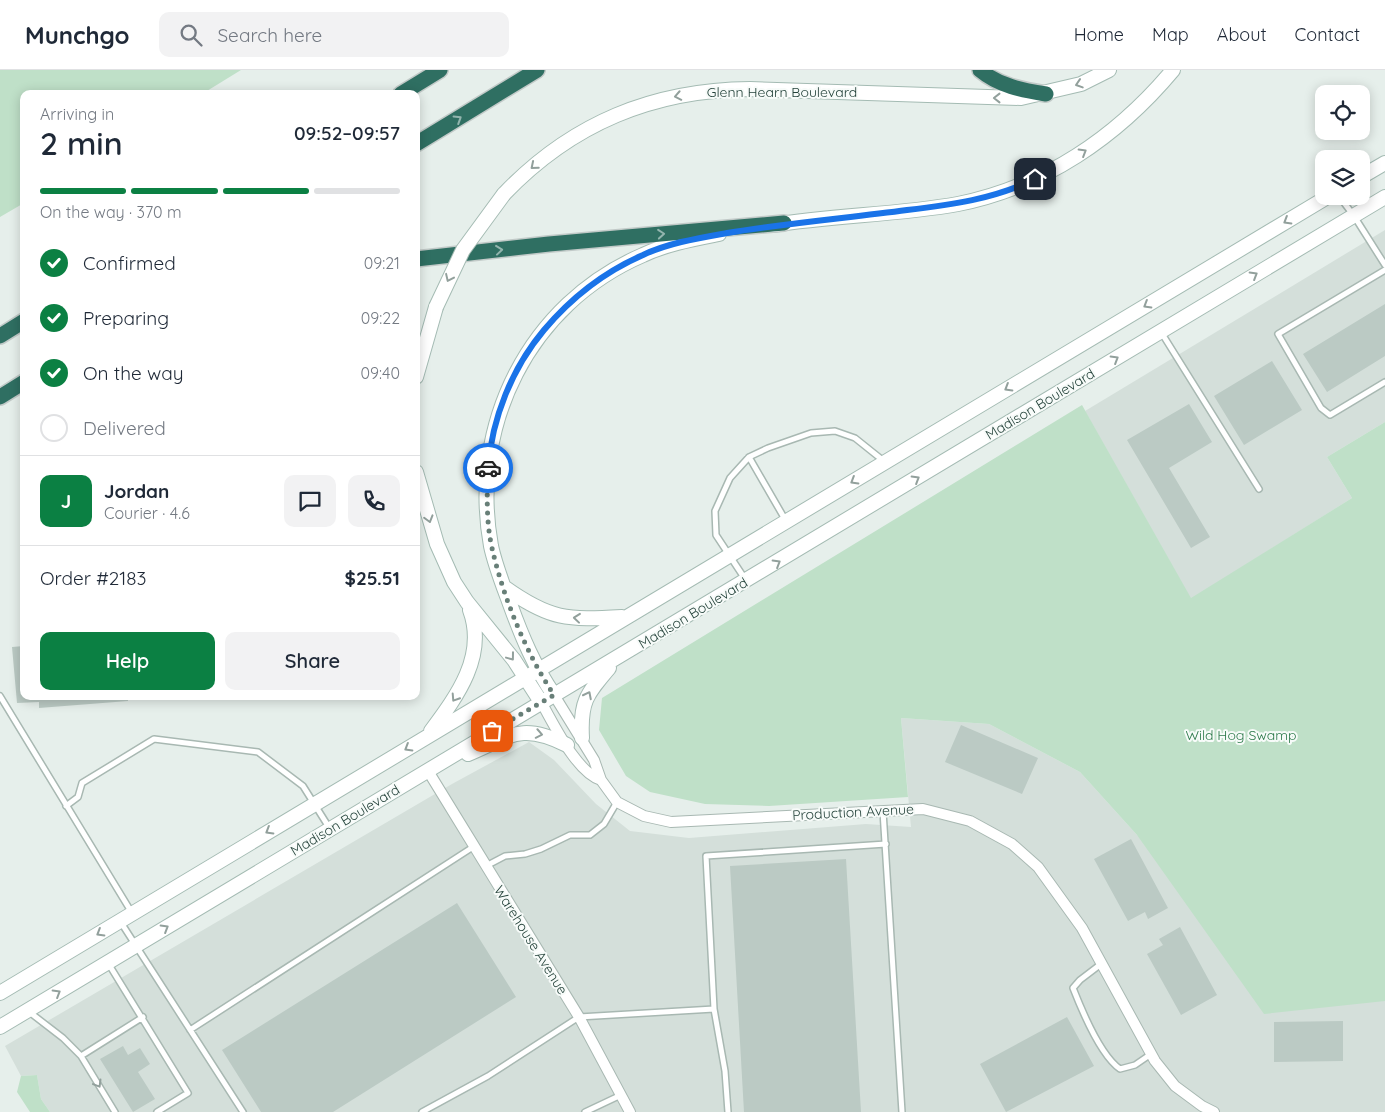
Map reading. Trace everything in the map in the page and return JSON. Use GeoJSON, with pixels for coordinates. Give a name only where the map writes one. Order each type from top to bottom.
{"type":"FeatureCollection","features":[{"type":"Feature","properties":{"kind":"highway"},"geometry":{"type":"LineString","coordinates":[[408,90],[440,70]]}},
{"type":"Feature","properties":{"kind":"highway"},"geometry":{"type":"LineString","coordinates":[[420,142],[537,70]]}},
{"type":"Feature","properties":{"kind":"highway"},"geometry":{"type":"LineString","coordinates":[[980,70],[990,78],[1016,89],[1046,94]]}},
{"type":"Feature","properties":{"kind":"highway"},"geometry":{"type":"LineString","coordinates":[[420,259],[549,244],[784,223]]}},
{"type":"Feature","properties":{"kind":"highway"},"geometry":{"type":"LineString","coordinates":[[0,336],[20,324]]}},
{"type":"Feature","properties":{"kind":"highway"},"geometry":{"type":"LineString","coordinates":[[0,397],[20,384]]}},
{"type":"Feature","properties":{"kind":"main road","name":"Glenn Hearn Boulevard"},"geometry":{"type":"LineString","coordinates":[[420,363],[436,306],[463,250],[504,194],[534,165],[558,146],[588,129],[645,103],[688,94],[750,89],[1021,98],[1046,94],[1081,84],[1110,70]]}},
{"type":"Feature","properties":{"kind":"main road"},"geometry":{"type":"LineString","coordinates":[[541,702],[531,674],[527,650],[492,548],[487,517],[489,454],[505,397],[516,370],[533,344],[573,300],[594,282],[644,254],[706,237],[784,223],[956,204],[991,196],[1023,185],[1066,162],[1106,137],[1152,95],[1173,70]]}},
{"type":"Feature","properties":{"kind":"main road"},"geometry":{"type":"LineString","coordinates":[[1370,171],[1385,162]]}},
{"type":"Feature","properties":{"kind":"main road","name":"Madison Boulevard"},"geometry":{"type":"LineString","coordinates":[[0,1027],[541,702],[616,660],[1385,197]]}},
{"type":"Feature","properties":{"kind":"main road"},"geometry":{"type":"LineString","coordinates":[[0,993],[1315,204]]}},
{"type":"Feature","properties":{"kind":"main road"},"geometry":{"type":"LineString","coordinates":[[420,486],[436,544],[467,602],[476,626],[474,651],[465,683],[427,736]]}},
{"type":"Feature","properties":{"kind":"main road"},"geometry":{"type":"LineString","coordinates":[[504,587],[532,607],[555,615],[582,619],[626,617]]}},
{"type":"Feature","properties":{"kind":"main road"},"geometry":{"type":"LineString","coordinates":[[467,602],[514,660],[554,695]]}},
{"type":"Feature","properties":{"kind":"main road"},"geometry":{"type":"LineString","coordinates":[[582,738],[580,712],[590,690],[616,660]]}},
{"type":"Feature","properties":{"kind":"main road"},"geometry":{"type":"LineString","coordinates":[[428,771],[518,734],[532,732],[546,735],[567,745]]}},
{"type":"Feature","properties":{"kind":"street","name":"Production Avenue"},"geometry":{"type":"LineString","coordinates":[[554,695],[582,738],[594,760],[601,780],[617,802],[644,816],[670,822],[923,809],[970,821],[1012,844],[1038,867],[1055,888],[1082,928],[1151,1054],[1175,1086],[1202,1106],[1214,1112]]}},
{"type":"Feature","properties":{"kind":"street","name":"Production Avenue"},"geometry":{"type":"LineString","coordinates":[[541,702],[567,745],[591,777],[601,780]]}},
{"type":"Feature","properties":{"kind":"street","name":"Warehouse Avenue"},"geometry":{"type":"LineString","coordinates":[[428,771],[579,1017],[630,1112]]}},
{"type":"Feature","properties":{"kind":"lane"},"geometry":{"type":"LineString","coordinates":[[1346,205],[1385,265]]}},
{"type":"Feature","properties":{"kind":"lane"},"geometry":{"type":"LineString","coordinates":[[1385,270],[1278,334],[1321,408],[1330,415],[1385,382]]}},
{"type":"Feature","properties":{"kind":"lane"},"geometry":{"type":"LineString","coordinates":[[1161,331],[1259,489]]}},
{"type":"Feature","properties":{"kind":"lane"},"geometry":{"type":"LineString","coordinates":[[746,581],[716,535],[715,511],[730,478],[749,457],[768,448],[811,433],[835,431],[855,438],[885,462]]}},
{"type":"Feature","properties":{"kind":"lane"},"geometry":{"type":"LineString","coordinates":[[749,457],[786,521]]}},
{"type":"Feature","properties":{"kind":"lane"},"geometry":{"type":"LineString","coordinates":[[0,696],[132,914]]}},
{"type":"Feature","properties":{"kind":"lane"},"geometry":{"type":"LineString","coordinates":[[66,806],[78,797],[82,783],[154,739],[258,752],[303,786],[330,829]]}},
{"type":"Feature","properties":{"kind":"lane"},"geometry":{"type":"LineString","coordinates":[[485,866],[505,856],[524,854],[541,849],[570,835],[590,835],[604,824],[617,802]]}},
{"type":"Feature","properties":{"kind":"lane"},"geometry":{"type":"LineString","coordinates":[[883,810],[902,1112]]}},
{"type":"Feature","properties":{"kind":"lane"},"geometry":{"type":"LineString","coordinates":[[728,1112],[725,1072],[714,1009],[706,856],[886,844]]}},
{"type":"Feature","properties":{"kind":"lane"},"geometry":{"type":"LineString","coordinates":[[190,1030],[473,847]]}},
{"type":"Feature","properties":{"kind":"lane"},"geometry":{"type":"LineString","coordinates":[[120,921],[243,1112]]}},
{"type":"Feature","properties":{"kind":"lane"},"geometry":{"type":"LineString","coordinates":[[108,962],[188,1093],[157,1112]]}},
{"type":"Feature","properties":{"kind":"lane"},"geometry":{"type":"LineString","coordinates":[[1101,964],[1080,980],[1073,988],[1086,1018],[1112,1064],[1120,1069],[1135,1065],[1151,1054]]}},
{"type":"Feature","properties":{"kind":"lane"},"geometry":{"type":"LineString","coordinates":[[422,1112],[488,1076],[579,1017],[714,1009]]}},
{"type":"Feature","properties":{"kind":"lane"},"geometry":{"type":"LineString","coordinates":[[27,1011],[63,1038],[81,1056],[115,1112]]}},
{"type":"Feature","properties":{"kind":"lane"},"geometry":{"type":"LineString","coordinates":[[81,1056],[143,1017]]}},
{"type":"Feature","properties":{"kind":"lane"},"geometry":{"type":"LineString","coordinates":[[585,1112],[621,1096]]}},
{"type":"Feature","properties":{"kind":"shaded area"},"geometry":{"type":"Polygon","coordinates":[[[1385,230],[1385,422],[1327,457],[1352,498],[1191,599],[1085,411],[1385,230]]]}},
{"type":"Feature","properties":{"kind":"shaded area"},"geometry":{"type":"Polygon","coordinates":[[[901,718],[989,724],[1080,772],[1137,835],[1385,1001],[1385,1112],[50,1112],[41,1099],[37,1075],[21,1076],[5,1046],[452,784],[529,742],[554,760],[596,804],[630,831],[689,838],[866,824],[911,827],[901,718]]]}},
{"type":"Feature","properties":{"kind":"green space"},"geometry":{"type":"Polygon","coordinates":[[[0,70],[241,70],[208,90],[20,90],[20,205],[0,217],[0,70]]]}},
{"type":"Feature","properties":{"kind":"green space","name":"Wild Hog Swamp"},"geometry":{"type":"Polygon","coordinates":[[[1082,405],[1191,598],[1352,498],[1327,457],[1385,422],[1385,1001],[1264,1014],[1137,835],[1080,772],[989,724],[901,718],[908,797],[769,806],[705,804],[650,792],[626,776],[599,730],[602,698],[1082,405]]]}},
{"type":"Feature","properties":{"kind":"green space"},"geometry":{"type":"Polygon","coordinates":[[[37,1075],[41,1099],[50,1112],[30,1112],[17,1092],[21,1076],[37,1075]]]}},
{"type":"Feature","properties":{"kind":"building"},"geometry":{"type":"Polygon","coordinates":[[[1385,304],[1385,356],[1327,392],[1303,354],[1385,304]]]}},
{"type":"Feature","properties":{"kind":"building"},"geometry":{"type":"Polygon","coordinates":[[[1272,361],[1302,410],[1244,445],[1214,396],[1272,361]]]}},
{"type":"Feature","properties":{"kind":"building"},"geometry":{"type":"Polygon","coordinates":[[[1189,404],[1212,442],[1169,468],[1210,537],[1191,548],[1127,440],[1189,404]]]}},
{"type":"Feature","properties":{"kind":"building"},"geometry":{"type":"Polygon","coordinates":[[[20,646],[20,700],[128,701],[39,708],[39,702],[17,703],[12,647],[20,646]]]}},
{"type":"Feature","properties":{"kind":"building"},"geometry":{"type":"Polygon","coordinates":[[[961,725],[1038,758],[1022,794],[945,762],[961,725]]]}},
{"type":"Feature","properties":{"kind":"building"},"geometry":{"type":"Polygon","coordinates":[[[1131,839],[1168,908],[1148,919],[1145,912],[1128,921],[1094,859],[1131,839]]]}},
{"type":"Feature","properties":{"kind":"building"},"geometry":{"type":"Polygon","coordinates":[[[846,859],[861,1112],[744,1112],[730,866],[846,859]]]}},
{"type":"Feature","properties":{"kind":"building"},"geometry":{"type":"Polygon","coordinates":[[[457,903],[516,997],[333,1112],[261,1112],[222,1050],[457,903]]]}},
{"type":"Feature","properties":{"kind":"building"},"geometry":{"type":"Polygon","coordinates":[[[1180,927],[1217,995],[1181,1015],[1147,954],[1163,945],[1159,939],[1180,927]]]}},
{"type":"Feature","properties":{"kind":"building"},"geometry":{"type":"Polygon","coordinates":[[[1067,1017],[1094,1066],[1006,1112],[980,1064],[1067,1017]]]}},
{"type":"Feature","properties":{"kind":"building"},"geometry":{"type":"Polygon","coordinates":[[[1343,1021],[1343,1061],[1274,1062],[1274,1022],[1343,1021]]]}},
{"type":"Feature","properties":{"kind":"building"},"geometry":{"type":"Polygon","coordinates":[[[123,1046],[128,1055],[140,1048],[150,1064],[138,1072],[155,1099],[133,1112],[100,1059],[123,1046]]]}},
{"type":"Feature","properties":{"kind":"way so far"},"geometry":{"type":"LineString","coordinates":[[488,468],[487,517],[492,548],[527,650],[537,670],[554,695],[492,731]]}},
{"type":"Feature","properties":{"kind":"route"},"geometry":{"type":"LineString","coordinates":[[488,468],[489,454],[496,425],[516,370],[552,320],[594,282],[618,267],[644,254],[706,237],[784,223],[956,204],[991,196],[1035,179]]}}]}
